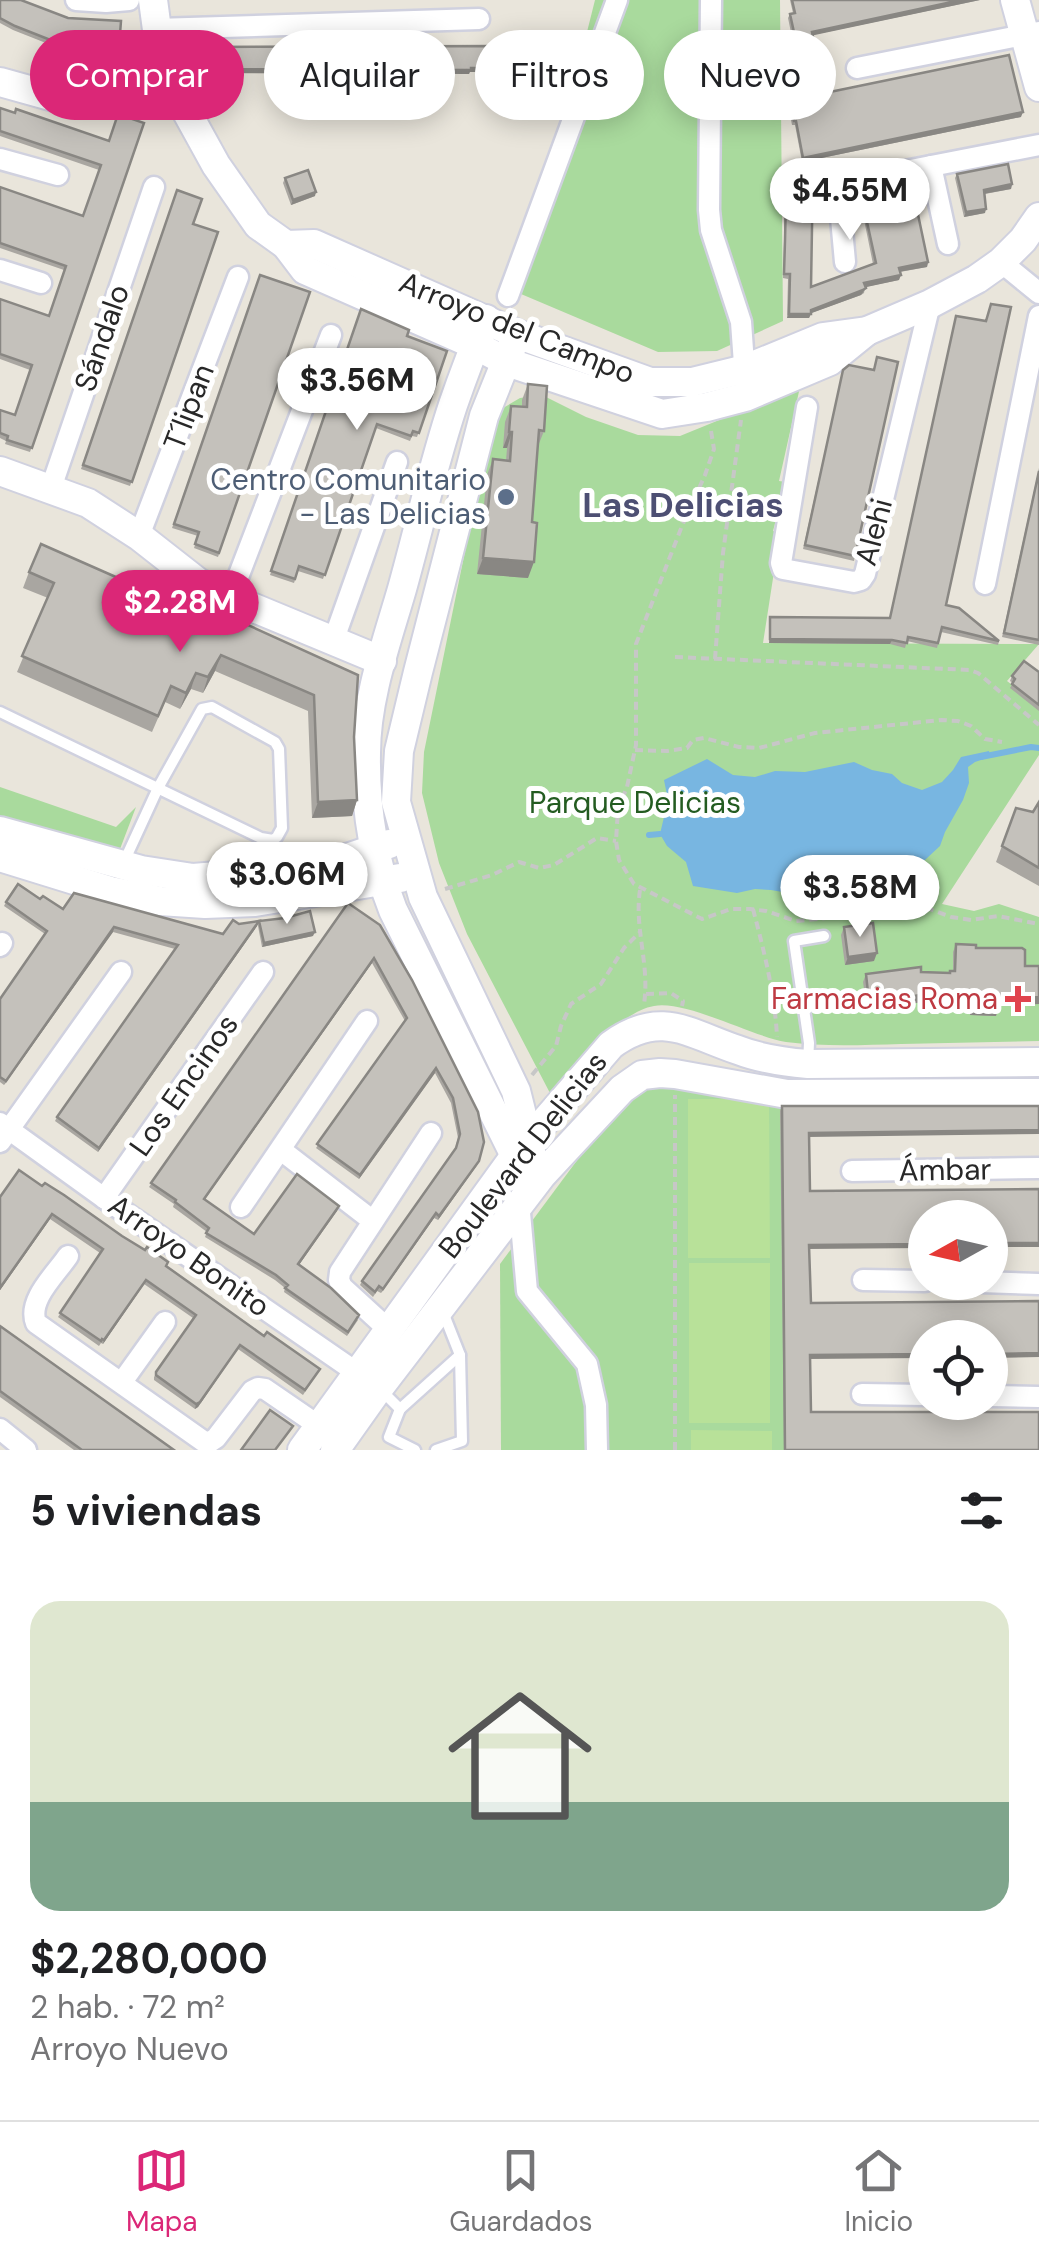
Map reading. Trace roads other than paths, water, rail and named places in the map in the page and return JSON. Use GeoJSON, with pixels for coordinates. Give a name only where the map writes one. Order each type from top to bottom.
{"type":"FeatureCollection","features":[{"type":"Feature","properties":{"kind":"street"},"geometry":{"type":"LineString","coordinates":[[76,0],[129,0]]}},
{"type":"Feature","properties":{"kind":"street","name":"Arroyo del Campo"},"geometry":{"type":"LineString","coordinates":[[153,0],[155,29]]}},
{"type":"Feature","properties":{"kind":"street"},"geometry":{"type":"LineString","coordinates":[[596,1450],[596,1405],[587,1364],[527,1291],[533,1159],[520,1148],[393,910],[373,848],[366,749],[382,660],[452,407],[480,332],[508,296],[617,0]]}},
{"type":"Feature","properties":{"kind":"street"},"geometry":{"type":"LineString","coordinates":[[710,0],[709,210],[741,322],[745,398]]}},
{"type":"Feature","properties":{"kind":"street"},"geometry":{"type":"LineString","coordinates":[[1015,0],[1032,33],[1039,87]]}},
{"type":"Feature","properties":{"kind":"street"},"geometry":{"type":"LineString","coordinates":[[155,29],[478,19]]}},
{"type":"Feature","properties":{"kind":"street"},"geometry":{"type":"LineString","coordinates":[[857,68],[1032,33]]}},
{"type":"Feature","properties":{"kind":"street"},"geometry":{"type":"LineString","coordinates":[[0,82],[30,90]]}},
{"type":"Feature","properties":{"kind":"street","name":"Arroyo del Campo"},"geometry":{"type":"LineString","coordinates":[[191,120],[216,165],[258,225],[286,245],[314,244],[480,332],[507,362],[662,414],[745,398],[830,362],[866,331]]}},
{"type":"Feature","properties":{"kind":"street"},"geometry":{"type":"LineString","coordinates":[[844,262],[840,187],[849,182],[1039,145]]}},
{"type":"Feature","properties":{"kind":"street"},"geometry":{"type":"LineString","coordinates":[[0,159],[58,175]]}},
{"type":"Feature","properties":{"kind":"street"},"geometry":{"type":"LineString","coordinates":[[931,166],[948,244]]}},
{"type":"Feature","properties":{"kind":"street","name":"Sándalo"},"geometry":{"type":"LineString","coordinates":[[50,488],[154,188]]}},
{"type":"Feature","properties":{"kind":"street","name":"Arroyo del Campo"},"geometry":{"type":"LineString","coordinates":[[480,332],[517,334],[650,382],[692,382],[744,369],[824,337],[866,331],[930,304],[978,280],[1001,262],[1039,217]]}},
{"type":"Feature","properties":{"kind":"street"},"geometry":{"type":"LineString","coordinates":[[1001,262],[1039,293]]}},
{"type":"Feature","properties":{"kind":"street"},"geometry":{"type":"LineString","coordinates":[[0,270],[42,284]]}},
{"type":"Feature","properties":{"kind":"street","name":"T´lipan"},"geometry":{"type":"LineString","coordinates":[[140,536],[238,277]]}},
{"type":"Feature","properties":{"kind":"street"},"geometry":{"type":"LineString","coordinates":[[508,296],[517,334],[484,416],[399,751],[396,802],[419,886],[516,1091],[520,1148]]}},
{"type":"Feature","properties":{"kind":"street","name":"Alehi"},"geometry":{"type":"LineString","coordinates":[[807,407],[783,570],[861,580],[930,304]]}},
{"type":"Feature","properties":{"kind":"street"},"geometry":{"type":"LineString","coordinates":[[985,584],[1039,316]]}},
{"type":"Feature","properties":{"kind":"street"},"geometry":{"type":"LineString","coordinates":[[230,598],[331,335]]}},
{"type":"Feature","properties":{"kind":"street"},"geometry":{"type":"LineString","coordinates":[[334,639],[397,462]]}},
{"type":"Feature","properties":{"kind":"street"},"geometry":{"type":"LineString","coordinates":[[2,477],[50,488],[88,503],[140,536],[199,583],[382,660]]}},
{"type":"Feature","properties":{"kind":"street"},"geometry":{"type":"LineString","coordinates":[[0,831],[122,866],[194,878],[283,871],[344,859],[406,839]]}},
{"type":"Feature","properties":{"kind":"street"},"geometry":{"type":"LineString","coordinates":[[0,856],[110,891],[160,901],[255,902],[382,882],[419,886]]}},
{"type":"Feature","properties":{"kind":"street"},"geometry":{"type":"LineString","coordinates":[[3,1132],[121,972]]}},
{"type":"Feature","properties":{"kind":"street","name":"Los Encinos"},"geometry":{"type":"LineString","coordinates":[[104,1198],[263,972]]}},
{"type":"Feature","properties":{"kind":"street"},"geometry":{"type":"LineString","coordinates":[[241,1207],[367,1022]]}},
{"type":"Feature","properties":{"kind":"street","name":"Boulevard Delicias"},"geometry":{"type":"LineString","coordinates":[[399,1339],[520,1148],[611,1044],[624,1035],[656,1025],[679,1028],[778,1062],[808,1064]]}},
{"type":"Feature","properties":{"kind":"street"},"geometry":{"type":"LineString","coordinates":[[808,1064],[1039,1062]]}},
{"type":"Feature","properties":{"kind":"street","name":"Boulevard Delicias"},"geometry":{"type":"LineString","coordinates":[[399,1339],[440,1306],[530,1188],[622,1089],[642,1075],[660,1072],[787,1094],[1039,1093]]}},
{"type":"Feature","properties":{"kind":"street","name":"Arroyo Bonito"},"geometry":{"type":"LineString","coordinates":[[3,1132],[368,1380]]}},
{"type":"Feature","properties":{"kind":"street"},"geometry":{"type":"LineString","coordinates":[[302,1450],[319,1426],[368,1380],[399,1339],[342,1287],[340,1272],[431,1133]]}},
{"type":"Feature","properties":{"kind":"street"},"geometry":{"type":"LineString","coordinates":[[281,1150],[373,1222]]}},
{"type":"Feature","properties":{"kind":"street","name":"Ámbar"},"geometry":{"type":"LineString","coordinates":[[852,1172],[1039,1168]]}},
{"type":"Feature","properties":{"kind":"street"},"geometry":{"type":"LineString","coordinates":[[68,1256],[35,1303],[32,1313],[36,1322],[202,1441],[216,1438],[258,1388],[319,1426]]}},
{"type":"Feature","properties":{"kind":"street"},"geometry":{"type":"LineString","coordinates":[[863,1280],[908,1281]]}},
{"type":"Feature","properties":{"kind":"street"},"geometry":{"type":"LineString","coordinates":[[1008,1283],[1039,1284]]}},
{"type":"Feature","properties":{"kind":"street"},"geometry":{"type":"LineString","coordinates":[[122,1382],[165,1322]]}},
{"type":"Feature","properties":{"kind":"street"},"geometry":{"type":"LineString","coordinates":[[335,1450],[368,1380]]}},
{"type":"Feature","properties":{"kind":"street"},"geometry":{"type":"LineString","coordinates":[[862,1394],[908,1395]]}},
{"type":"Feature","properties":{"kind":"street"},"geometry":{"type":"LineString","coordinates":[[1008,1396],[1039,1397]]}},
{"type":"Feature","properties":{"kind":"street"},"geometry":{"type":"LineString","coordinates":[[0,1429],[26,1450]]}},
{"type":"Feature","properties":{"kind":"lane"},"geometry":{"type":"LineString","coordinates":[[122,866],[158,788],[202,710],[212,708],[275,742],[279,749],[282,828],[273,840]]}},
{"type":"Feature","properties":{"kind":"lane"},"geometry":{"type":"LineString","coordinates":[[0,712],[261,838],[273,840]]}},
{"type":"Feature","properties":{"kind":"lane"},"geometry":{"type":"LineString","coordinates":[[273,840],[283,871]]}},
{"type":"Feature","properties":{"kind":"lane"},"geometry":{"type":"LineString","coordinates":[[808,1064],[809,1043],[794,941],[824,936]]}},
{"type":"Feature","properties":{"kind":"lane"},"geometry":{"type":"LineString","coordinates":[[436,1450],[462,1440],[460,1355],[440,1306]]}},
{"type":"Feature","properties":{"kind":"lane"},"geometry":{"type":"LineString","coordinates":[[415,1450],[389,1437],[400,1409],[460,1355]]}},
{"type":"Feature","properties":{"kind":"lane"},"geometry":{"type":"LineString","coordinates":[[368,1380],[400,1409]]}},
{"type":"Feature","properties":{"kind":"water"},"geometry":{"type":"Polygon","coordinates":[[[989,751],[990,757],[968,767],[969,783],[963,800],[940,846],[898,885],[855,897],[842,905],[804,906],[788,893],[771,890],[737,893],[693,886],[686,862],[667,846],[660,834],[668,800],[664,780],[707,759],[733,775],[755,777],[854,762],[892,774],[902,783],[922,790],[942,782],[961,757],[989,751]]]}},
{"type":"Feature","properties":{"kind":"waterway"},"geometry":{"type":"LineString","coordinates":[[981,757],[1039,748]]}},
{"type":"Feature","properties":{"kind":"waterway"},"geometry":{"type":"LineString","coordinates":[[649,835],[660,834]]}},
{"type":"Feature","properties":{"kind":"place","name":"Centro Comunitario - Las Delicias"},"geometry":{"type":"Point","coordinates":[506,497]}},
{"type":"Feature","properties":{"kind":"place","name":"Farmacias Roma"},"geometry":{"type":"Point","coordinates":[1018,999]}},
{"type":"Feature","properties":{"kind":"district","name":"Las Delicias"},"geometry":{"type":"Point","coordinates":[683,505]}},
{"type":"Feature","properties":{"kind":"park label","name":"Parque Delicias"},"geometry":{"type":"Point","coordinates":[635,803]}}]}
